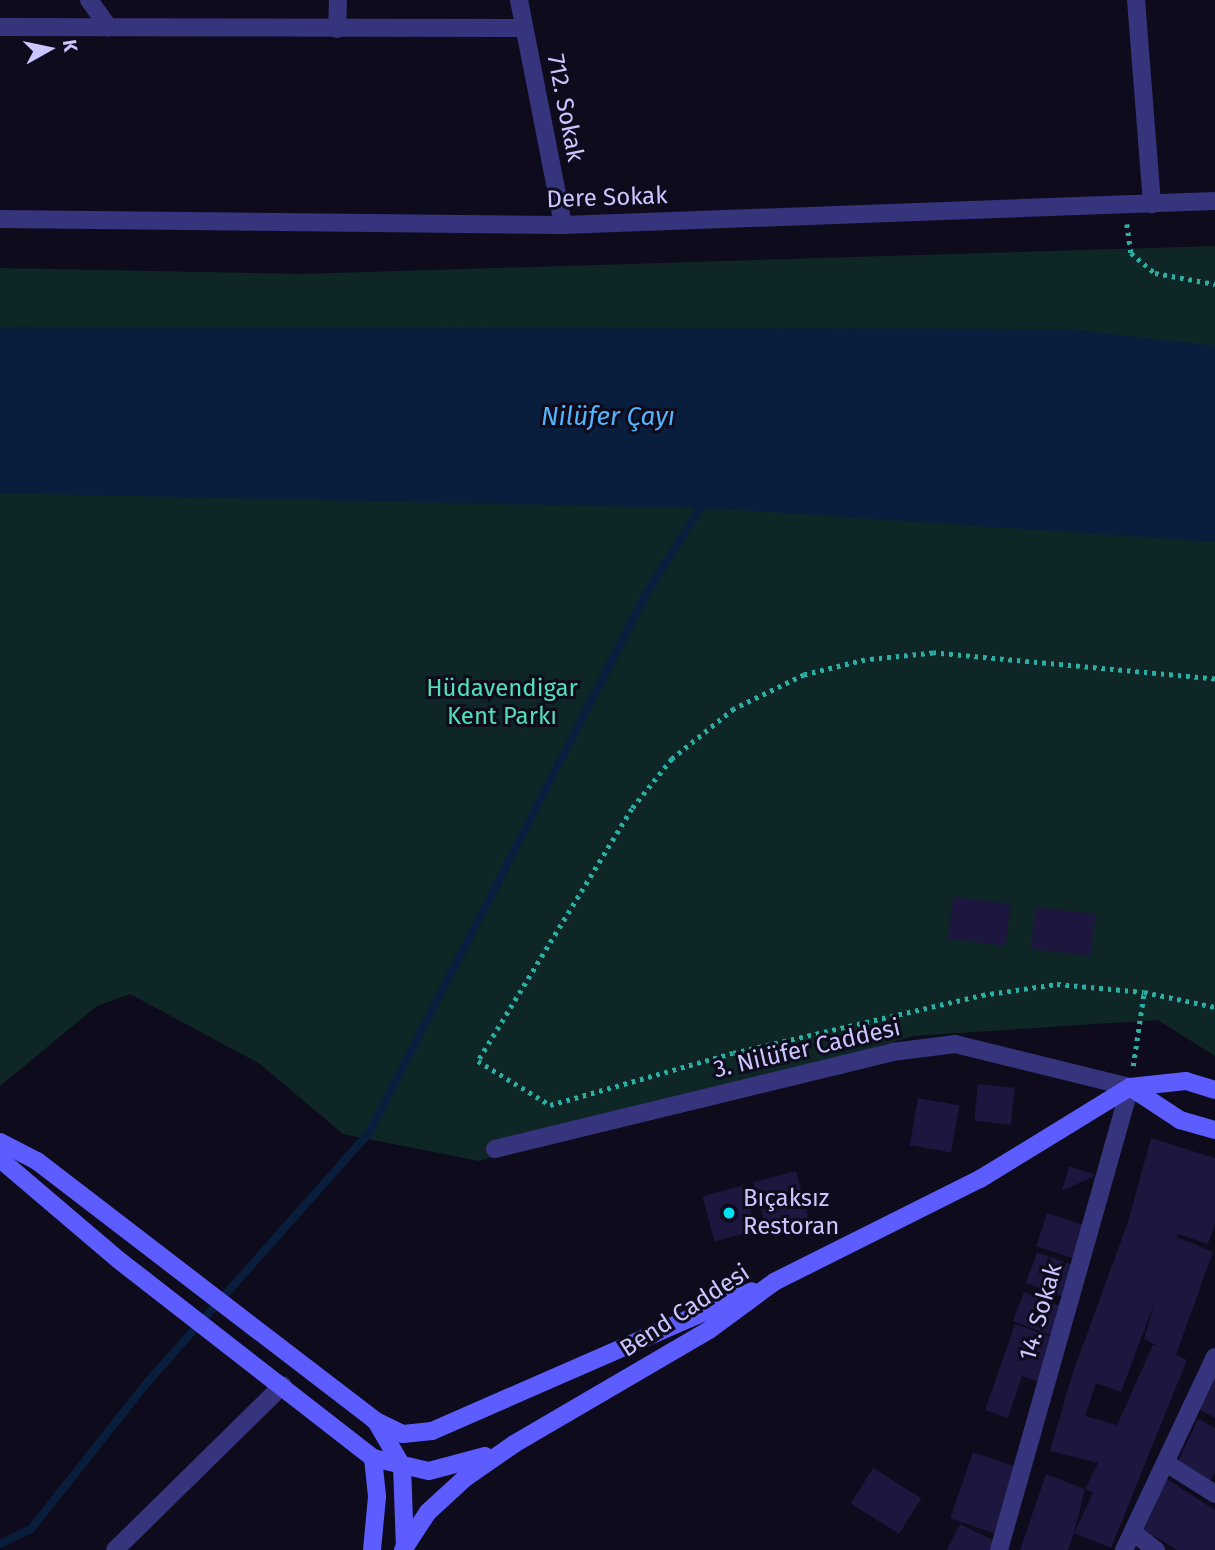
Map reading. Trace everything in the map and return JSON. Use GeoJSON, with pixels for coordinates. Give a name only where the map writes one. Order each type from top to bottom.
{"type":"FeatureCollection","features":[{"type":"Feature","properties":{"kind":"main road","name":"Bend Caddesi"},"geometry":{"type":"LineString","coordinates":[[404,1548],[428,1512],[464,1479],[514,1444],[709,1330],[774,1282],[980,1179],[1130,1087],[1186,1081],[1215,1090]]}},
{"type":"Feature","properties":{"kind":"main road"},"geometry":{"type":"LineString","coordinates":[[1130,1087],[1180,1120],[1215,1130]]}},
{"type":"Feature","properties":{"kind":"main road"},"geometry":{"type":"LineString","coordinates":[[0,1142],[37,1161],[374,1420],[403,1434],[432,1431]]}},
{"type":"Feature","properties":{"kind":"main road"},"geometry":{"type":"LineString","coordinates":[[0,1159],[120,1261],[283,1385],[373,1458],[429,1471],[458,1466],[514,1444]]}},
{"type":"Feature","properties":{"kind":"main road"},"geometry":{"type":"LineString","coordinates":[[377,1497],[412,1441],[774,1282]]}},
{"type":"Feature","properties":{"kind":"main road"},"geometry":{"type":"LineString","coordinates":[[374,1420],[397,1462],[404,1548]]}},
{"type":"Feature","properties":{"kind":"main road"},"geometry":{"type":"LineString","coordinates":[[372,1550],[377,1497],[373,1458]]}},
{"type":"Feature","properties":{"kind":"street"},"geometry":{"type":"LineString","coordinates":[[89,0],[109,28]]}},
{"type":"Feature","properties":{"kind":"street"},"geometry":{"type":"LineString","coordinates":[[337,29],[338,0]]}},
{"type":"Feature","properties":{"kind":"street","name":"712. Sokak"},"geometry":{"type":"LineString","coordinates":[[519,0],[563,225]]}},
{"type":"Feature","properties":{"kind":"street"},"geometry":{"type":"LineString","coordinates":[[1136,0],[1152,204]]}},
{"type":"Feature","properties":{"kind":"street"},"geometry":{"type":"LineString","coordinates":[[0,27],[524,28]]}},
{"type":"Feature","properties":{"kind":"street","name":"Dere Sokak"},"geometry":{"type":"LineString","coordinates":[[0,219],[563,225],[1215,201]]}},
{"type":"Feature","properties":{"kind":"street","name":"3. Nilüfer Caddesi"},"geometry":{"type":"LineString","coordinates":[[495,1149],[892,1052],[955,1044],[1130,1087]]}},
{"type":"Feature","properties":{"kind":"street","name":"14. Sokak"},"geometry":{"type":"LineString","coordinates":[[999,1550],[1130,1087]]}},
{"type":"Feature","properties":{"kind":"street"},"geometry":{"type":"LineString","coordinates":[[1124,1550],[1135,1532],[1215,1357]]}},
{"type":"Feature","properties":{"kind":"street"},"geometry":{"type":"LineString","coordinates":[[115,1550],[283,1385]]}},
{"type":"Feature","properties":{"kind":"street"},"geometry":{"type":"LineString","coordinates":[[1166,1463],[1215,1494]]}},
{"type":"Feature","properties":{"kind":"street"},"geometry":{"type":"LineString","coordinates":[[1135,1532],[1156,1550]]}},
{"type":"Feature","properties":{"kind":"path"},"geometry":{"type":"LineString","coordinates":[[1123,204],[1132,253],[1155,273],[1215,284]]}},
{"type":"Feature","properties":{"kind":"path"},"geometry":{"type":"LineString","coordinates":[[1215,679],[933,653],[865,660],[804,675],[734,709],[672,759],[632,809],[478,1061],[550,1105],[733,1053],[982,995],[1057,984],[1144,992],[1215,1007]]}},
{"type":"Feature","properties":{"kind":"path"},"geometry":{"type":"LineString","coordinates":[[1130,1087],[1144,992]]}},
{"type":"Feature","properties":{"kind":"green space","name":"Hüdavendigar Kent Parkı"},"geometry":{"type":"Polygon","coordinates":[[[1215,246],[1215,1056],[1158,1020],[914,1036],[479,1161],[343,1134],[260,1064],[130,994],[97,1006],[0,1086],[0,268],[300,274],[1215,246]]]}},
{"type":"Feature","properties":{"kind":"water","name":"Nilüfer Çayı"},"geometry":{"type":"Polygon","coordinates":[[[0,327],[1068,329],[1215,346],[1215,542],[726,509],[0,493],[0,327]]]}},
{"type":"Feature","properties":{"kind":"building"},"geometry":{"type":"Polygon","coordinates":[[[953,897],[1011,904],[1005,946],[948,939],[953,897]]]}},
{"type":"Feature","properties":{"kind":"building"},"geometry":{"type":"Polygon","coordinates":[[[1036,907],[1096,914],[1090,956],[1031,949],[1036,907]]]}},
{"type":"Feature","properties":{"kind":"building"},"geometry":{"type":"Polygon","coordinates":[[[978,1084],[1015,1088],[1011,1125],[974,1121],[978,1084]]]}},
{"type":"Feature","properties":{"kind":"building"},"geometry":{"type":"Polygon","coordinates":[[[918,1098],[959,1105],[951,1153],[910,1145],[918,1098]]]}},
{"type":"Feature","properties":{"kind":"building"},"geometry":{"type":"Polygon","coordinates":[[[1151,1138],[1215,1158],[1215,1224],[1208,1244],[1178,1234],[1177,1237],[1213,1252],[1176,1355],[1187,1360],[1111,1548],[1074,1533],[1093,1493],[1085,1489],[1098,1463],[1050,1451],[1072,1375],[1128,1222],[1151,1138]],[[1156,1299],[1121,1392],[1096,1383],[1085,1416],[1117,1425],[1153,1345],[1161,1348],[1144,1339],[1156,1299]]]}},
{"type":"Feature","properties":{"kind":"building"},"geometry":{"type":"Polygon","coordinates":[[[1069,1166],[1096,1175],[1062,1191],[1069,1166]]]}},
{"type":"Feature","properties":{"kind":"building"},"geometry":{"type":"Polygon","coordinates":[[[796,1171],[808,1217],[766,1229],[753,1182],[796,1171]]]}},
{"type":"Feature","properties":{"kind":"building","name":"Bıçaksız Restoran"},"geometry":{"type":"Polygon","coordinates":[[[744,1185],[756,1230],[715,1242],[702,1196],[744,1185]]]}},
{"type":"Feature","properties":{"kind":"building"},"geometry":{"type":"Polygon","coordinates":[[[1047,1213],[1087,1226],[1076,1259],[1036,1246],[1047,1213]]]}},
{"type":"Feature","properties":{"kind":"building"},"geometry":{"type":"Polygon","coordinates":[[[1037,1252],[1076,1266],[1064,1297],[1026,1283],[1037,1252]]]}},
{"type":"Feature","properties":{"kind":"building"},"geometry":{"type":"Polygon","coordinates":[[[1024,1292],[1064,1307],[1053,1336],[1013,1321],[1024,1292]]]}},
{"type":"Feature","properties":{"kind":"building"},"geometry":{"type":"Polygon","coordinates":[[[1015,1324],[1057,1339],[1042,1383],[1022,1376],[1008,1418],[985,1410],[1015,1324]]]}},
{"type":"Feature","properties":{"kind":"building"},"geometry":{"type":"Polygon","coordinates":[[[1215,1375],[1215,1418],[1198,1409],[1215,1375]]]}},
{"type":"Feature","properties":{"kind":"building"},"geometry":{"type":"Polygon","coordinates":[[[1198,1419],[1215,1428],[1215,1472],[1210,1481],[1178,1461],[1198,1419]]]}},
{"type":"Feature","properties":{"kind":"building"},"geometry":{"type":"Polygon","coordinates":[[[973,1452],[1019,1468],[997,1534],[950,1518],[973,1452]]]}},
{"type":"Feature","properties":{"kind":"building"},"geometry":{"type":"Polygon","coordinates":[[[873,1468],[921,1498],[899,1534],[851,1504],[873,1468]]]}},
{"type":"Feature","properties":{"kind":"building"},"geometry":{"type":"Polygon","coordinates":[[[1046,1474],[1085,1489],[1068,1550],[1020,1550],[1046,1474]]]}},
{"type":"Feature","properties":{"kind":"building"},"geometry":{"type":"Polygon","coordinates":[[[1167,1479],[1215,1510],[1215,1550],[1177,1550],[1144,1530],[1167,1479]]]}},
{"type":"Feature","properties":{"kind":"building"},"geometry":{"type":"Polygon","coordinates":[[[960,1524],[999,1543],[996,1550],[947,1550],[960,1524]]]}},
{"type":"Feature","properties":{"kind":"waterway"},"geometry":{"type":"LineString","coordinates":[[0,1544],[31,1529],[145,1385],[369,1133],[647,592],[706,499]]}},
{"type":"Feature","properties":{"kind":"place","name":"Bıçaksız Restoran"},"geometry":{"type":"Point","coordinates":[729,1213]}}]}
